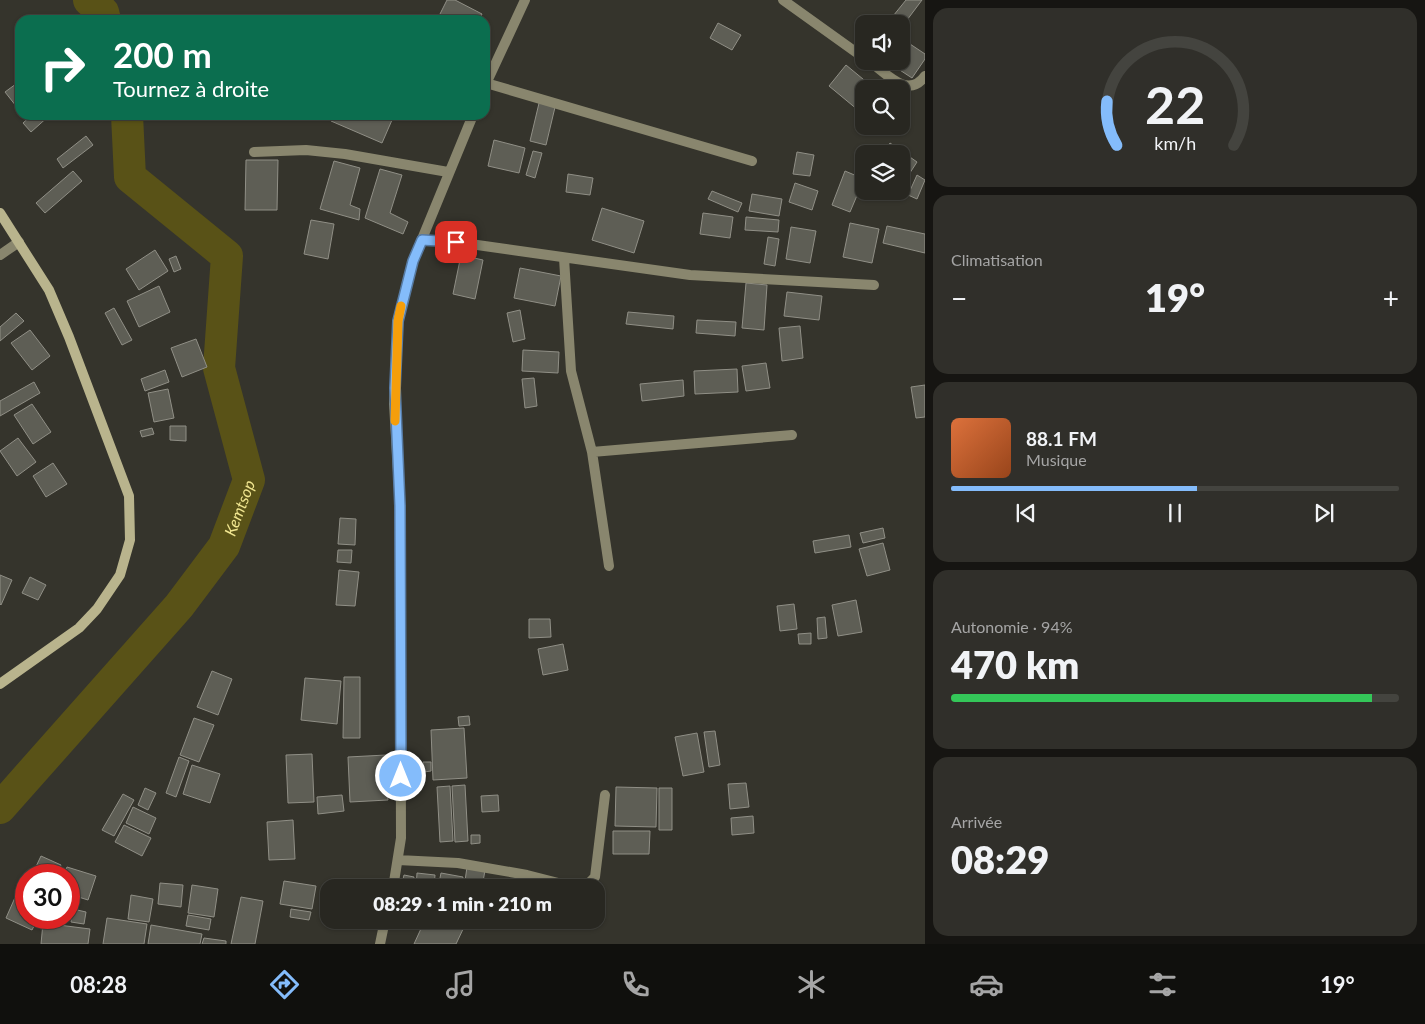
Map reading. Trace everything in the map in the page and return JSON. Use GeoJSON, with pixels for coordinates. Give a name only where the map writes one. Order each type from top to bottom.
{"type":"FeatureCollection","features":[{"type":"Feature","properties":{"kind":"street"},"geometry":{"type":"LineString","coordinates":[[490,76],[525,0]]}},
{"type":"Feature","properties":{"kind":"street"},"geometry":{"type":"LineString","coordinates":[[783,0],[855,52]]}},
{"type":"Feature","properties":{"kind":"street"},"geometry":{"type":"LineString","coordinates":[[881,70],[903,86],[912,87],[920,84],[925,76]]}},
{"type":"Feature","properties":{"kind":"street"},"geometry":{"type":"LineString","coordinates":[[490,86],[752,161]]}},
{"type":"Feature","properties":{"kind":"street"},"geometry":{"type":"LineString","coordinates":[[395,879],[401,838],[400,506],[394,404],[398,321],[413,261],[471,120]]}},
{"type":"Feature","properties":{"kind":"street"},"geometry":{"type":"LineString","coordinates":[[254,152],[306,150],[345,154],[448,172]]}},
{"type":"Feature","properties":{"kind":"street"},"geometry":{"type":"LineString","coordinates":[[0,213],[49,290],[129,496],[130,540],[120,576],[97,609],[80,628],[0,684]]}},
{"type":"Feature","properties":{"kind":"street"},"geometry":{"type":"LineString","coordinates":[[422,240],[456,242],[690,275],[874,285]]}},
{"type":"Feature","properties":{"kind":"street"},"geometry":{"type":"LineString","coordinates":[[0,255],[20,242]]}},
{"type":"Feature","properties":{"kind":"street"},"geometry":{"type":"LineString","coordinates":[[564,258],[570,371],[592,452],[610,566]]}},
{"type":"Feature","properties":{"kind":"street"},"geometry":{"type":"LineString","coordinates":[[592,452],[792,435]]}},
{"type":"Feature","properties":{"kind":"street"},"geometry":{"type":"LineString","coordinates":[[593,879],[605,795]]}},
{"type":"Feature","properties":{"kind":"street"},"geometry":{"type":"LineString","coordinates":[[398,860],[458,863],[543,879]]}},
{"type":"Feature","properties":{"kind":"street"},"geometry":{"type":"LineString","coordinates":[[380,944],[383,929]]}},
{"type":"Feature","properties":{"kind":"building"},"geometry":{"type":"Polygon","coordinates":[[[447,0],[455,0],[482,14],[482,15],[440,15],[447,0]]]}},
{"type":"Feature","properties":{"kind":"building"},"geometry":{"type":"Polygon","coordinates":[[[906,0],[922,0],[910,16],[894,15],[906,0]]]}},
{"type":"Feature","properties":{"kind":"building"},"geometry":{"type":"Polygon","coordinates":[[[718,23],[741,35],[732,50],[710,38],[718,23]]]}},
{"type":"Feature","properties":{"kind":"building"},"geometry":{"type":"Polygon","coordinates":[[[910,44],[925,54],[925,59],[912,78],[900,70],[910,70],[910,44]]]}},
{"type":"Feature","properties":{"kind":"building"},"geometry":{"type":"Polygon","coordinates":[[[846,65],[864,80],[855,80],[855,108],[829,86],[846,65]]]}},
{"type":"Feature","properties":{"kind":"building"},"geometry":{"type":"Polygon","coordinates":[[[15,85],[15,105],[5,92],[15,85]]]}},
{"type":"Feature","properties":{"kind":"building"},"geometry":{"type":"Polygon","coordinates":[[[540,99],[556,103],[546,145],[530,141],[540,99]]]}},
{"type":"Feature","properties":{"kind":"building"},"geometry":{"type":"Polygon","coordinates":[[[26,120],[44,120],[31,132],[23,123],[26,120]]]}},
{"type":"Feature","properties":{"kind":"building"},"geometry":{"type":"Polygon","coordinates":[[[332,120],[392,120],[382,143],[332,120]]]}},
{"type":"Feature","properties":{"kind":"building"},"geometry":{"type":"Polygon","coordinates":[[[86,136],[93,145],[63,168],[57,159],[86,136]]]}},
{"type":"Feature","properties":{"kind":"building"},"geometry":{"type":"Polygon","coordinates":[[[494,140],[525,148],[519,173],[488,166],[494,140]]]}},
{"type":"Feature","properties":{"kind":"building"},"geometry":{"type":"Polygon","coordinates":[[[533,151],[542,153],[535,178],[526,175],[533,151]]]}},
{"type":"Feature","properties":{"kind":"building"},"geometry":{"type":"Polygon","coordinates":[[[797,152],[814,155],[810,176],[793,174],[797,152]]]}},
{"type":"Feature","properties":{"kind":"building"},"geometry":{"type":"Polygon","coordinates":[[[910,157],[917,162],[910,173],[910,157]]]}},
{"type":"Feature","properties":{"kind":"building"},"geometry":{"type":"Polygon","coordinates":[[[246,160],[278,160],[277,210],[245,210],[246,160]]]}},
{"type":"Feature","properties":{"kind":"building"},"geometry":{"type":"Polygon","coordinates":[[[334,161],[360,168],[350,205],[360,209],[359,220],[320,209],[334,161]]]}},
{"type":"Feature","properties":{"kind":"building"},"geometry":{"type":"Polygon","coordinates":[[[380,169],[402,175],[390,213],[408,222],[403,234],[365,218],[380,169]]]}},
{"type":"Feature","properties":{"kind":"building"},"geometry":{"type":"Polygon","coordinates":[[[73,171],[82,181],[45,213],[36,203],[73,171]]]}},
{"type":"Feature","properties":{"kind":"building"},"geometry":{"type":"Polygon","coordinates":[[[845,171],[855,175],[855,200],[850,212],[832,205],[845,171]]]}},
{"type":"Feature","properties":{"kind":"building"},"geometry":{"type":"Polygon","coordinates":[[[568,174],[593,178],[590,195],[566,192],[568,174]]]}},
{"type":"Feature","properties":{"kind":"building"},"geometry":{"type":"Polygon","coordinates":[[[917,175],[925,180],[917,199],[910,196],[910,191],[917,175]]]}},
{"type":"Feature","properties":{"kind":"building"},"geometry":{"type":"Polygon","coordinates":[[[795,183],[818,191],[812,210],[789,202],[795,183]]]}},
{"type":"Feature","properties":{"kind":"building"},"geometry":{"type":"Polygon","coordinates":[[[712,191],[742,203],[738,212],[708,199],[712,191]]]}},
{"type":"Feature","properties":{"kind":"building"},"geometry":{"type":"Polygon","coordinates":[[[752,194],[782,199],[779,216],[749,211],[752,194]]]}},
{"type":"Feature","properties":{"kind":"building"},"geometry":{"type":"Polygon","coordinates":[[[602,208],[644,221],[634,253],[592,240],[602,208]]]}},
{"type":"Feature","properties":{"kind":"building"},"geometry":{"type":"Polygon","coordinates":[[[703,213],[733,217],[730,238],[700,234],[703,213]]]}},
{"type":"Feature","properties":{"kind":"building"},"geometry":{"type":"Polygon","coordinates":[[[746,217],[779,220],[778,232],[745,230],[746,217]]]}},
{"type":"Feature","properties":{"kind":"building"},"geometry":{"type":"Polygon","coordinates":[[[311,220],[334,224],[328,259],[304,254],[311,220]]]}},
{"type":"Feature","properties":{"kind":"building"},"geometry":{"type":"Polygon","coordinates":[[[850,223],[879,229],[872,263],[843,257],[850,223]]]}},
{"type":"Feature","properties":{"kind":"building"},"geometry":{"type":"Polygon","coordinates":[[[887,226],[925,234],[925,253],[883,243],[887,226]]]}},
{"type":"Feature","properties":{"kind":"building"},"geometry":{"type":"Polygon","coordinates":[[[791,227],[816,231],[810,263],[786,259],[791,227]]]}},
{"type":"Feature","properties":{"kind":"building"},"geometry":{"type":"Polygon","coordinates":[[[768,237],[779,239],[775,266],[764,264],[768,237]]]}},
{"type":"Feature","properties":{"kind":"building"},"geometry":{"type":"Polygon","coordinates":[[[155,250],[168,271],[139,290],[126,269],[155,250]]]}},
{"type":"Feature","properties":{"kind":"building"},"geometry":{"type":"Polygon","coordinates":[[[461,255],[483,260],[475,299],[453,294],[461,255]]]}},
{"type":"Feature","properties":{"kind":"building"},"geometry":{"type":"Polygon","coordinates":[[[176,256],[181,269],[174,272],[169,259],[176,256]]]}},
{"type":"Feature","properties":{"kind":"building"},"geometry":{"type":"Polygon","coordinates":[[[520,268],[561,276],[555,306],[514,298],[520,268]]]}},
{"type":"Feature","properties":{"kind":"building"},"geometry":{"type":"Polygon","coordinates":[[[746,283],[767,285],[764,330],[742,328],[746,283]]]}},
{"type":"Feature","properties":{"kind":"building"},"geometry":{"type":"Polygon","coordinates":[[[159,286],[170,312],[139,327],[127,301],[159,286]]]}},
{"type":"Feature","properties":{"kind":"building"},"geometry":{"type":"Polygon","coordinates":[[[787,292],[822,296],[819,320],[784,316],[787,292]]]}},
{"type":"Feature","properties":{"kind":"building"},"geometry":{"type":"Polygon","coordinates":[[[114,308],[132,340],[122,345],[105,313],[114,308]]]}},
{"type":"Feature","properties":{"kind":"building"},"geometry":{"type":"Polygon","coordinates":[[[520,310],[525,339],[513,342],[507,313],[520,310]]]}},
{"type":"Feature","properties":{"kind":"building"},"geometry":{"type":"Polygon","coordinates":[[[628,312],[674,316],[673,329],[626,324],[628,312]]]}},
{"type":"Feature","properties":{"kind":"building"},"geometry":{"type":"Polygon","coordinates":[[[16,313],[24,321],[0,341],[0,327],[16,313]]]}},
{"type":"Feature","properties":{"kind":"building"},"geometry":{"type":"Polygon","coordinates":[[[697,320],[736,322],[735,336],[696,333],[697,320]]]}},
{"type":"Feature","properties":{"kind":"building"},"geometry":{"type":"Polygon","coordinates":[[[800,326],[803,358],[782,361],[779,328],[800,326]]]}},
{"type":"Feature","properties":{"kind":"building"},"geometry":{"type":"Polygon","coordinates":[[[30,330],[50,356],[32,370],[11,343],[30,330]]]}},
{"type":"Feature","properties":{"kind":"building"},"geometry":{"type":"Polygon","coordinates":[[[196,339],[207,367],[182,377],[171,348],[196,339]]]}},
{"type":"Feature","properties":{"kind":"building"},"geometry":{"type":"Polygon","coordinates":[[[523,350],[559,352],[558,373],[522,371],[523,350]]]}},
{"type":"Feature","properties":{"kind":"building"},"geometry":{"type":"Polygon","coordinates":[[[766,363],[770,388],[746,391],[742,366],[766,363]]]}},
{"type":"Feature","properties":{"kind":"building"},"geometry":{"type":"Polygon","coordinates":[[[737,369],[738,392],[695,394],[694,371],[737,369]]]}},
{"type":"Feature","properties":{"kind":"building"},"geometry":{"type":"Polygon","coordinates":[[[165,370],[169,382],[145,391],[141,379],[165,370]]]}},
{"type":"Feature","properties":{"kind":"building"},"geometry":{"type":"Polygon","coordinates":[[[534,378],[537,406],[525,408],[522,379],[534,378]]]}},
{"type":"Feature","properties":{"kind":"building"},"geometry":{"type":"Polygon","coordinates":[[[683,380],[684,396],[642,401],[640,384],[683,380]]]}},
{"type":"Feature","properties":{"kind":"building"},"geometry":{"type":"Polygon","coordinates":[[[34,382],[40,393],[0,416],[0,401],[34,382]]]}},
{"type":"Feature","properties":{"kind":"building"},"geometry":{"type":"Polygon","coordinates":[[[925,385],[925,417],[916,418],[911,387],[925,385]]]}},
{"type":"Feature","properties":{"kind":"building"},"geometry":{"type":"Polygon","coordinates":[[[168,389],[174,418],[154,422],[148,393],[168,389]]]}},
{"type":"Feature","properties":{"kind":"building"},"geometry":{"type":"Polygon","coordinates":[[[32,404],[51,432],[33,444],[14,415],[32,404]]]}},
{"type":"Feature","properties":{"kind":"building"},"geometry":{"type":"Polygon","coordinates":[[[170,426],[186,426],[186,441],[170,440],[170,426]]]}},
{"type":"Feature","properties":{"kind":"building"},"geometry":{"type":"Polygon","coordinates":[[[152,428],[154,434],[142,437],[140,431],[152,428]]]}},
{"type":"Feature","properties":{"kind":"building"},"geometry":{"type":"Polygon","coordinates":[[[18,438],[36,462],[17,476],[0,451],[18,438]]]}},
{"type":"Feature","properties":{"kind":"building"},"geometry":{"type":"Polygon","coordinates":[[[53,463],[67,484],[46,497],[33,476],[53,463]]]}},
{"type":"Feature","properties":{"kind":"building"},"geometry":{"type":"Polygon","coordinates":[[[340,518],[356,519],[355,545],[338,544],[340,518]]]}},
{"type":"Feature","properties":{"kind":"building"},"geometry":{"type":"Polygon","coordinates":[[[883,528],[885,538],[863,543],[860,533],[883,528]]]}},
{"type":"Feature","properties":{"kind":"building"},"geometry":{"type":"Polygon","coordinates":[[[849,535],[851,547],[815,553],[813,541],[849,535]]]}},
{"type":"Feature","properties":{"kind":"building"},"geometry":{"type":"Polygon","coordinates":[[[883,543],[890,570],[867,576],[859,549],[883,543]]]}},
{"type":"Feature","properties":{"kind":"building"},"geometry":{"type":"Polygon","coordinates":[[[338,550],[352,550],[351,563],[337,562],[338,550]]]}},
{"type":"Feature","properties":{"kind":"building"},"geometry":{"type":"Polygon","coordinates":[[[339,570],[359,572],[355,606],[336,605],[339,570]]]}},
{"type":"Feature","properties":{"kind":"building"},"geometry":{"type":"Polygon","coordinates":[[[0,575],[12,580],[1,605],[0,604],[0,575]]]}},
{"type":"Feature","properties":{"kind":"building"},"geometry":{"type":"Polygon","coordinates":[[[30,577],[46,585],[38,600],[22,593],[30,577]]]}},
{"type":"Feature","properties":{"kind":"building"},"geometry":{"type":"Polygon","coordinates":[[[856,600],[862,632],[838,636],[832,605],[856,600]]]}},
{"type":"Feature","properties":{"kind":"building"},"geometry":{"type":"Polygon","coordinates":[[[794,604],[797,629],[780,631],[777,606],[794,604]]]}},
{"type":"Feature","properties":{"kind":"building"},"geometry":{"type":"Polygon","coordinates":[[[825,617],[827,638],[818,639],[817,618],[825,617]]]}},
{"type":"Feature","properties":{"kind":"building"},"geometry":{"type":"Polygon","coordinates":[[[529,619],[550,619],[551,637],[529,638],[529,619]]]}},
{"type":"Feature","properties":{"kind":"building"},"geometry":{"type":"Polygon","coordinates":[[[811,633],[811,644],[799,644],[798,634],[811,633]]]}},
{"type":"Feature","properties":{"kind":"building"},"geometry":{"type":"Polygon","coordinates":[[[563,644],[568,670],[543,675],[538,649],[563,644]]]}},
{"type":"Feature","properties":{"kind":"building"},"geometry":{"type":"Polygon","coordinates":[[[212,671],[232,679],[218,715],[197,707],[212,671]]]}},
{"type":"Feature","properties":{"kind":"building"},"geometry":{"type":"Polygon","coordinates":[[[344,677],[360,677],[360,738],[343,738],[344,677]]]}},
{"type":"Feature","properties":{"kind":"building"},"geometry":{"type":"Polygon","coordinates":[[[305,678],[341,681],[337,724],[301,720],[305,678]]]}},
{"type":"Feature","properties":{"kind":"building"},"geometry":{"type":"Polygon","coordinates":[[[469,716],[470,725],[459,726],[458,717],[469,716]]]}},
{"type":"Feature","properties":{"kind":"building"},"geometry":{"type":"Polygon","coordinates":[[[194,718],[214,725],[199,762],[180,755],[194,718]]]}},
{"type":"Feature","properties":{"kind":"building"},"geometry":{"type":"Polygon","coordinates":[[[464,728],[467,778],[433,780],[431,730],[464,728]]]}},
{"type":"Feature","properties":{"kind":"building"},"geometry":{"type":"Polygon","coordinates":[[[715,731],[720,765],[709,767],[704,732],[715,731]]]}},
{"type":"Feature","properties":{"kind":"building"},"geometry":{"type":"Polygon","coordinates":[[[697,733],[704,772],[683,776],[675,737],[697,733]]]}},
{"type":"Feature","properties":{"kind":"building"},"geometry":{"type":"Polygon","coordinates":[[[312,754],[314,802],[288,803],[286,755],[312,754]]]}},
{"type":"Feature","properties":{"kind":"building"},"geometry":{"type":"Polygon","coordinates":[[[386,755],[388,800],[350,802],[348,757],[386,755]]]}},
{"type":"Feature","properties":{"kind":"building"},"geometry":{"type":"Polygon","coordinates":[[[179,757],[189,761],[176,797],[166,793],[179,757]]]}},
{"type":"Feature","properties":{"kind":"building"},"geometry":{"type":"Polygon","coordinates":[[[423,762],[431,762],[431,771],[424,772],[423,762]]]}},
{"type":"Feature","properties":{"kind":"building"},"geometry":{"type":"Polygon","coordinates":[[[192,765],[220,774],[210,803],[183,794],[192,765]]]}},
{"type":"Feature","properties":{"kind":"building"},"geometry":{"type":"Polygon","coordinates":[[[746,783],[749,807],[730,809],[728,784],[746,783]]]}},
{"type":"Feature","properties":{"kind":"building"},"geometry":{"type":"Polygon","coordinates":[[[465,785],[468,841],[455,842],[452,786],[465,785]]]}},
{"type":"Feature","properties":{"kind":"building"},"geometry":{"type":"Polygon","coordinates":[[[450,786],[453,841],[440,842],[437,787],[450,786]]]}},
{"type":"Feature","properties":{"kind":"building"},"geometry":{"type":"Polygon","coordinates":[[[616,787],[657,788],[656,827],[615,826],[616,787]]]}},
{"type":"Feature","properties":{"kind":"building"},"geometry":{"type":"Polygon","coordinates":[[[145,788],[156,793],[148,810],[138,805],[145,788]]]}},
{"type":"Feature","properties":{"kind":"building"},"geometry":{"type":"Polygon","coordinates":[[[659,788],[672,788],[672,830],[659,830],[659,788]]]}},
{"type":"Feature","properties":{"kind":"building"},"geometry":{"type":"Polygon","coordinates":[[[123,794],[134,800],[114,836],[102,830],[123,794]]]}},
{"type":"Feature","properties":{"kind":"building"},"geometry":{"type":"Polygon","coordinates":[[[342,795],[344,811],[318,814],[317,797],[342,795]]]}},
{"type":"Feature","properties":{"kind":"building"},"geometry":{"type":"Polygon","coordinates":[[[498,795],[499,811],[482,812],[481,796],[498,795]]]}},
{"type":"Feature","properties":{"kind":"building"},"geometry":{"type":"Polygon","coordinates":[[[133,807],[156,818],[149,834],[126,823],[133,807]]]}},
{"type":"Feature","properties":{"kind":"building"},"geometry":{"type":"Polygon","coordinates":[[[753,816],[754,833],[732,835],[731,818],[753,816]]]}},
{"type":"Feature","properties":{"kind":"building"},"geometry":{"type":"Polygon","coordinates":[[[293,820],[295,859],[269,860],[267,822],[293,820]]]}},
{"type":"Feature","properties":{"kind":"building"},"geometry":{"type":"Polygon","coordinates":[[[124,825],[151,838],[142,856],[115,842],[124,825]]]}},
{"type":"Feature","properties":{"kind":"building"},"geometry":{"type":"Polygon","coordinates":[[[613,831],[650,831],[649,854],[613,854],[613,831]]]}},
{"type":"Feature","properties":{"kind":"building"},"geometry":{"type":"Polygon","coordinates":[[[471,835],[480,835],[480,843],[471,844],[471,835]]]}},
{"type":"Feature","properties":{"kind":"building"},"geometry":{"type":"Polygon","coordinates":[[[41,856],[59,864],[37,864],[41,856]]]}},
{"type":"Feature","properties":{"kind":"building"},"geometry":{"type":"Polygon","coordinates":[[[467,867],[485,870],[484,879],[465,879],[467,867]]]}},
{"type":"Feature","properties":{"kind":"building"},"geometry":{"type":"Polygon","coordinates":[[[80,871],[96,876],[88,900],[80,897],[80,871]]]}},
{"type":"Feature","properties":{"kind":"building"},"geometry":{"type":"Polygon","coordinates":[[[417,873],[435,875],[435,879],[417,879],[417,873]]]}},
{"type":"Feature","properties":{"kind":"building"},"geometry":{"type":"Polygon","coordinates":[[[441,873],[463,877],[463,879],[440,879],[441,873]]]}},
{"type":"Feature","properties":{"kind":"building"},"geometry":{"type":"Polygon","coordinates":[[[404,875],[414,877],[414,879],[403,879],[404,875]]]}},
{"type":"Feature","properties":{"kind":"building"},"geometry":{"type":"Polygon","coordinates":[[[284,881],[316,886],[312,909],[280,904],[284,881]]]}},
{"type":"Feature","properties":{"kind":"building"},"geometry":{"type":"Polygon","coordinates":[[[160,883],[183,885],[181,907],[158,904],[160,883]]]}},
{"type":"Feature","properties":{"kind":"building"},"geometry":{"type":"Polygon","coordinates":[[[192,885],[218,889],[214,917],[188,913],[192,885]]]}},
{"type":"Feature","properties":{"kind":"building"},"geometry":{"type":"Polygon","coordinates":[[[131,895],[153,899],[149,922],[128,919],[131,895]]]}},
{"type":"Feature","properties":{"kind":"building"},"geometry":{"type":"Polygon","coordinates":[[[241,897],[263,901],[255,944],[231,944],[241,897]]]}},
{"type":"Feature","properties":{"kind":"building"},"geometry":{"type":"Polygon","coordinates":[[[15,898],[15,922],[6,918],[15,898]]]}},
{"type":"Feature","properties":{"kind":"building"},"geometry":{"type":"Polygon","coordinates":[[[291,909],[311,912],[309,920],[290,917],[291,909]]]}},
{"type":"Feature","properties":{"kind":"building"},"geometry":{"type":"Polygon","coordinates":[[[80,911],[86,912],[84,924],[80,923],[80,911]]]}},
{"type":"Feature","properties":{"kind":"building"},"geometry":{"type":"Polygon","coordinates":[[[188,915],[211,919],[209,930],[186,926],[188,915]]]}},
{"type":"Feature","properties":{"kind":"building"},"geometry":{"type":"Polygon","coordinates":[[[107,918],[147,924],[144,944],[103,944],[107,918]]]}},
{"type":"Feature","properties":{"kind":"building"},"geometry":{"type":"Polygon","coordinates":[[[151,925],[202,934],[200,944],[148,944],[151,925]]]}},
{"type":"Feature","properties":{"kind":"building"},"geometry":{"type":"Polygon","coordinates":[[[42,929],[90,929],[88,944],[41,944],[42,929]]]}},
{"type":"Feature","properties":{"kind":"building"},"geometry":{"type":"Polygon","coordinates":[[[421,929],[463,929],[456,944],[414,944],[421,929]]]}},
{"type":"Feature","properties":{"kind":"building"},"geometry":{"type":"Polygon","coordinates":[[[204,938],[226,941],[226,944],[202,944],[204,938]]]}},
{"type":"Feature","properties":{"kind":"waterway","name":"Kemtsop"},"geometry":{"type":"LineString","coordinates":[[89,0],[103,12],[104,15]]}},
{"type":"Feature","properties":{"kind":"waterway","name":"Kemtsop"},"geometry":{"type":"LineString","coordinates":[[0,808],[179,606],[224,546],[249,480],[219,368],[227,256],[130,177],[127,120]]}},
{"type":"Feature","properties":{"kind":"slow traffic"},"geometry":{"type":"LineString","coordinates":[[395,421],[394,404],[398,321],[401,306]]}},
{"type":"Feature","properties":{"kind":"route"},"geometry":{"type":"LineString","coordinates":[[401,776],[400,506],[394,404],[398,321],[413,261],[422,240],[456,242]]}}]}
